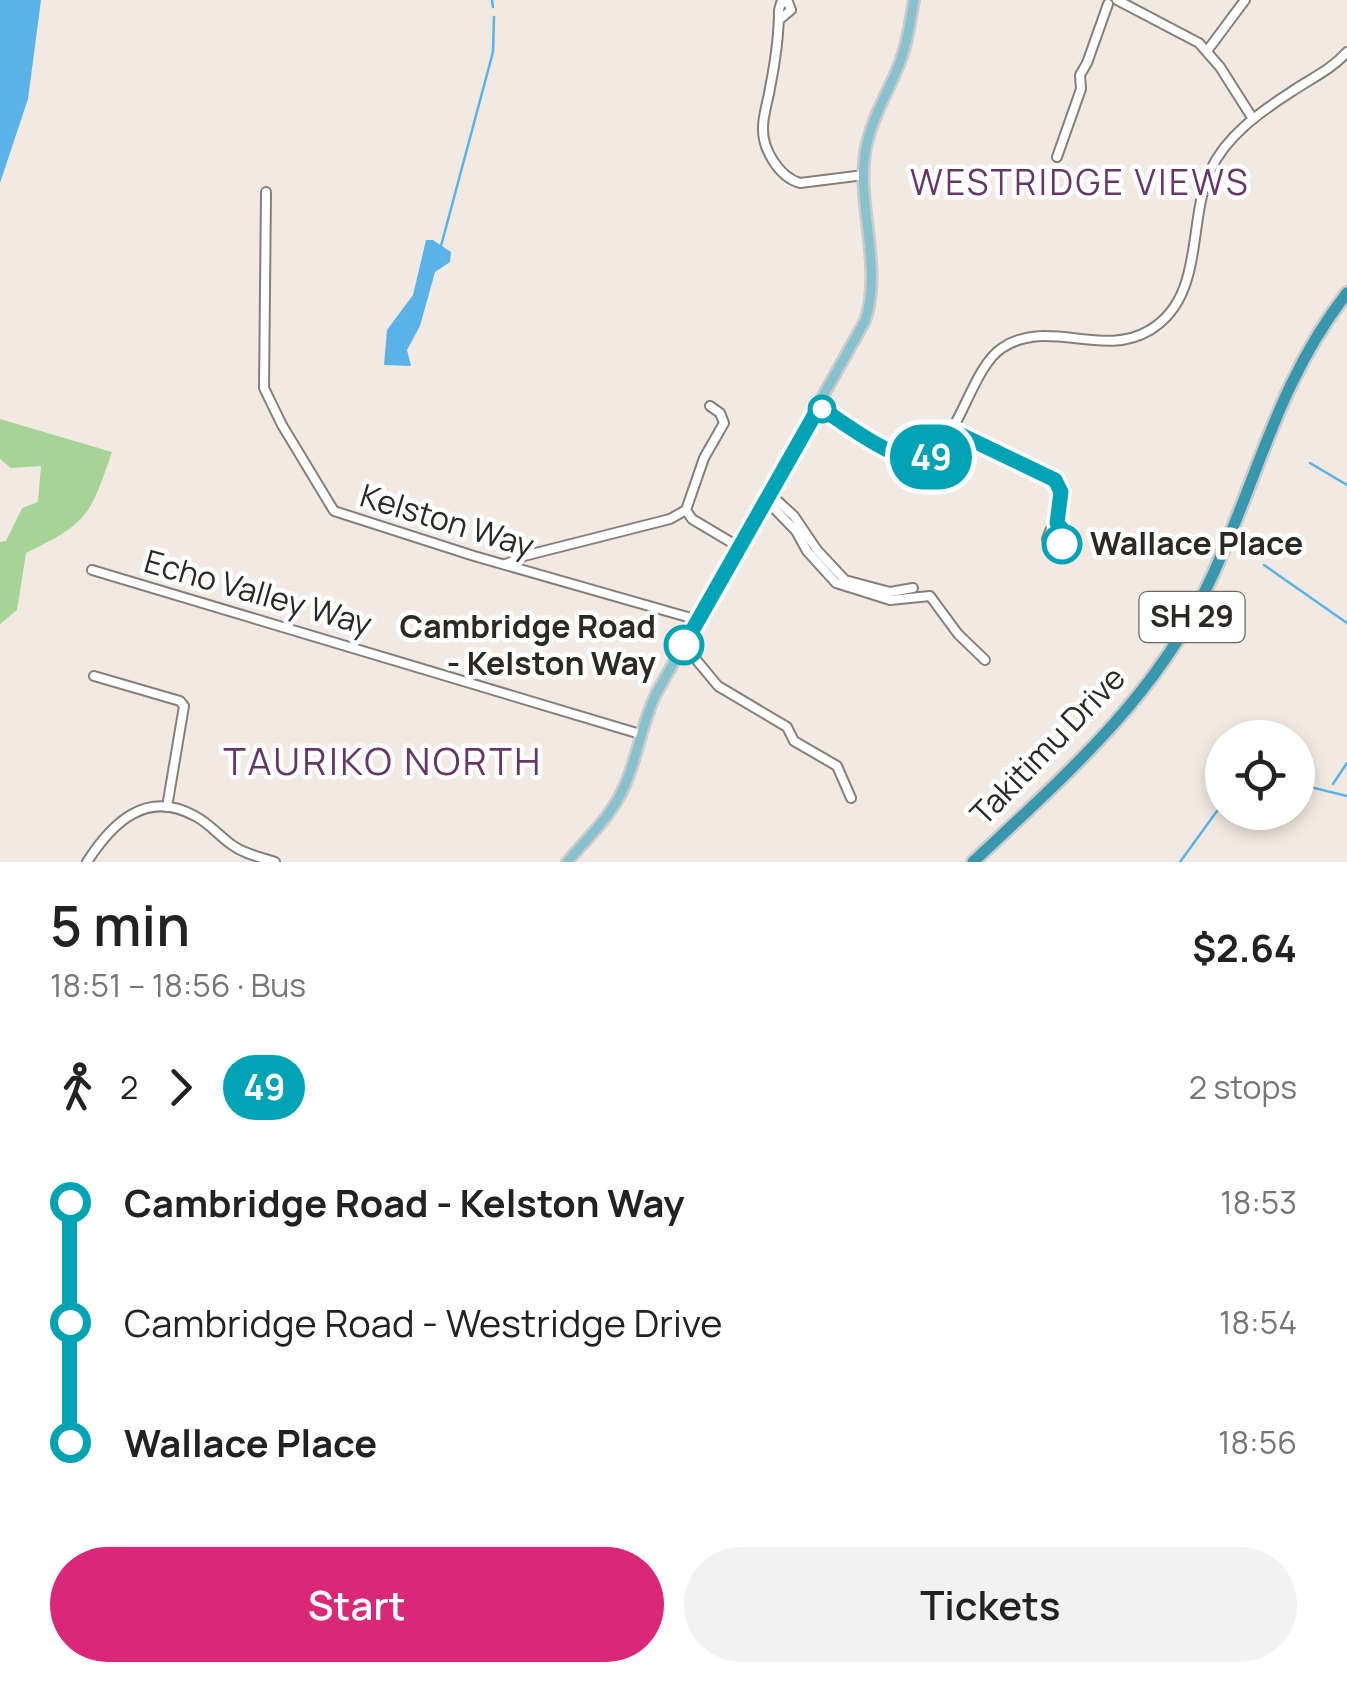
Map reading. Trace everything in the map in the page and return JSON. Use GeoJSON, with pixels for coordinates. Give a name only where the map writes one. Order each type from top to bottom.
{"type":"FeatureCollection","features":[{"type":"Feature","properties":{"kind":"highway","name":"Takitimu Drive"},"geometry":{"type":"LineString","coordinates":[[974,862],[1105,736],[1166,659],[1209,584],[1296,368],[1347,293]]}},
{"type":"Feature","properties":{"kind":"main road"},"geometry":{"type":"LineString","coordinates":[[567,862],[614,807],[656,694],[854,344],[870,306],[864,175],[872,122],[900,64],[914,0]]}},
{"type":"Feature","properties":{"kind":"street"},"geometry":{"type":"LineString","coordinates":[[1207,51],[1245,0]]}},
{"type":"Feature","properties":{"kind":"street"},"geometry":{"type":"LineString","coordinates":[[1057,157],[1081,89],[1080,74],[1112,2],[1180,30],[1207,51],[1256,117]]}},
{"type":"Feature","properties":{"kind":"street"},"geometry":{"type":"LineString","coordinates":[[779,20],[762,128],[766,147],[780,170],[800,184],[864,175]]}},
{"type":"Feature","properties":{"kind":"street"},"geometry":{"type":"LineString","coordinates":[[817,410],[902,458],[927,458],[938,452],[982,368],[1005,345],[1026,336],[1042,335],[1119,342],[1150,330],[1179,302],[1209,174],[1220,152],[1256,117],[1347,52]]}},
{"type":"Feature","properties":{"kind":"street","name":"Kelston Way"},"geometry":{"type":"LineString","coordinates":[[266,192],[264,386],[271,406],[334,511],[698,620]]}},
{"type":"Feature","properties":{"kind":"street"},"geometry":{"type":"LineString","coordinates":[[506,564],[670,519],[686,510],[704,458],[724,423],[720,413],[710,406]]}},
{"type":"Feature","properties":{"kind":"street"},"geometry":{"type":"LineString","coordinates":[[951,430],[1055,480],[1061,492],[1057,523]]}},
{"type":"Feature","properties":{"kind":"street"},"geometry":{"type":"LineString","coordinates":[[767,496],[794,516],[817,550],[845,580],[890,592],[913,588]]}},
{"type":"Feature","properties":{"kind":"street"},"geometry":{"type":"LineString","coordinates":[[767,496],[796,531],[807,552],[836,583],[890,600],[930,596],[958,634],[985,660]]}},
{"type":"Feature","properties":{"kind":"street"},"geometry":{"type":"LineString","coordinates":[[686,510],[692,519],[739,548]]}},
{"type":"Feature","properties":{"kind":"street","name":"Echo Valley Way"},"geometry":{"type":"LineString","coordinates":[[92,570],[640,734]]}},
{"type":"Feature","properties":{"kind":"street"},"geometry":{"type":"LineString","coordinates":[[684,645],[718,686],[788,726],[794,740],[836,766],[851,798]]}},
{"type":"Feature","properties":{"kind":"street"},"geometry":{"type":"LineString","coordinates":[[94,676],[180,701],[184,706],[167,807]]}},
{"type":"Feature","properties":{"kind":"street"},"geometry":{"type":"LineString","coordinates":[[88,862],[114,824],[134,813],[167,807],[196,816],[244,852],[275,862]]}},
{"type":"Feature","properties":{"kind":"green space"},"geometry":{"type":"Polygon","coordinates":[[[0,419],[112,452],[98,491],[84,515],[62,534],[26,553],[17,610],[0,624],[0,542],[6,541],[22,508],[38,502],[41,466],[11,468],[0,459],[0,419]]]}},
{"type":"Feature","properties":{"kind":"water"},"geometry":{"type":"Polygon","coordinates":[[[0,0],[41,0],[28,99],[0,183],[0,0]]]}},
{"type":"Feature","properties":{"kind":"water"},"geometry":{"type":"Polygon","coordinates":[[[426,240],[433,240],[451,252],[450,262],[435,272],[420,326],[407,350],[411,366],[384,365],[387,330],[413,295],[426,240]]]}},
{"type":"Feature","properties":{"kind":"waterway"},"geometry":{"type":"LineString","coordinates":[[492,0],[493,7]]}},
{"type":"Feature","properties":{"kind":"waterway"},"geometry":{"type":"LineString","coordinates":[[441,246],[493,52],[494,17]]}},
{"type":"Feature","properties":{"kind":"waterway"},"geometry":{"type":"LineString","coordinates":[[1310,463],[1347,485]]}},
{"type":"Feature","properties":{"kind":"waterway"},"geometry":{"type":"LineString","coordinates":[[1264,565],[1347,623]]}},
{"type":"Feature","properties":{"kind":"waterway"},"geometry":{"type":"LineString","coordinates":[[1333,784],[1347,763]]}},
{"type":"Feature","properties":{"kind":"waterway"},"geometry":{"type":"LineString","coordinates":[[1315,788],[1347,796]]}},
{"type":"Feature","properties":{"kind":"waterway"},"geometry":{"type":"LineString","coordinates":[[1180,862],[1205,828]]}},
{"type":"Feature","properties":{"kind":"bus line","name":"49"},"geometry":{"type":"LineString","coordinates":[[684,645],[819,407],[902,458],[921,460],[933,456],[951,430],[1055,480],[1061,492],[1057,523],[1062,529],[1062,544]]}},
{"type":"Feature","properties":{"kind":"place","name":"Wallace Place"},"geometry":{"type":"Point","coordinates":[1062,544]}},
{"type":"Feature","properties":{"kind":"place","name":"Cambridge Road - Kelston Way"},"geometry":{"type":"Point","coordinates":[684,645]}},
{"type":"Feature","properties":{"kind":"district","name":"WESTRIDGE VIEWS"},"geometry":{"type":"Point","coordinates":[1080,183]}},
{"type":"Feature","properties":{"kind":"district","name":"TAURIKO NORTH"},"geometry":{"type":"Point","coordinates":[383,762]}}]}
